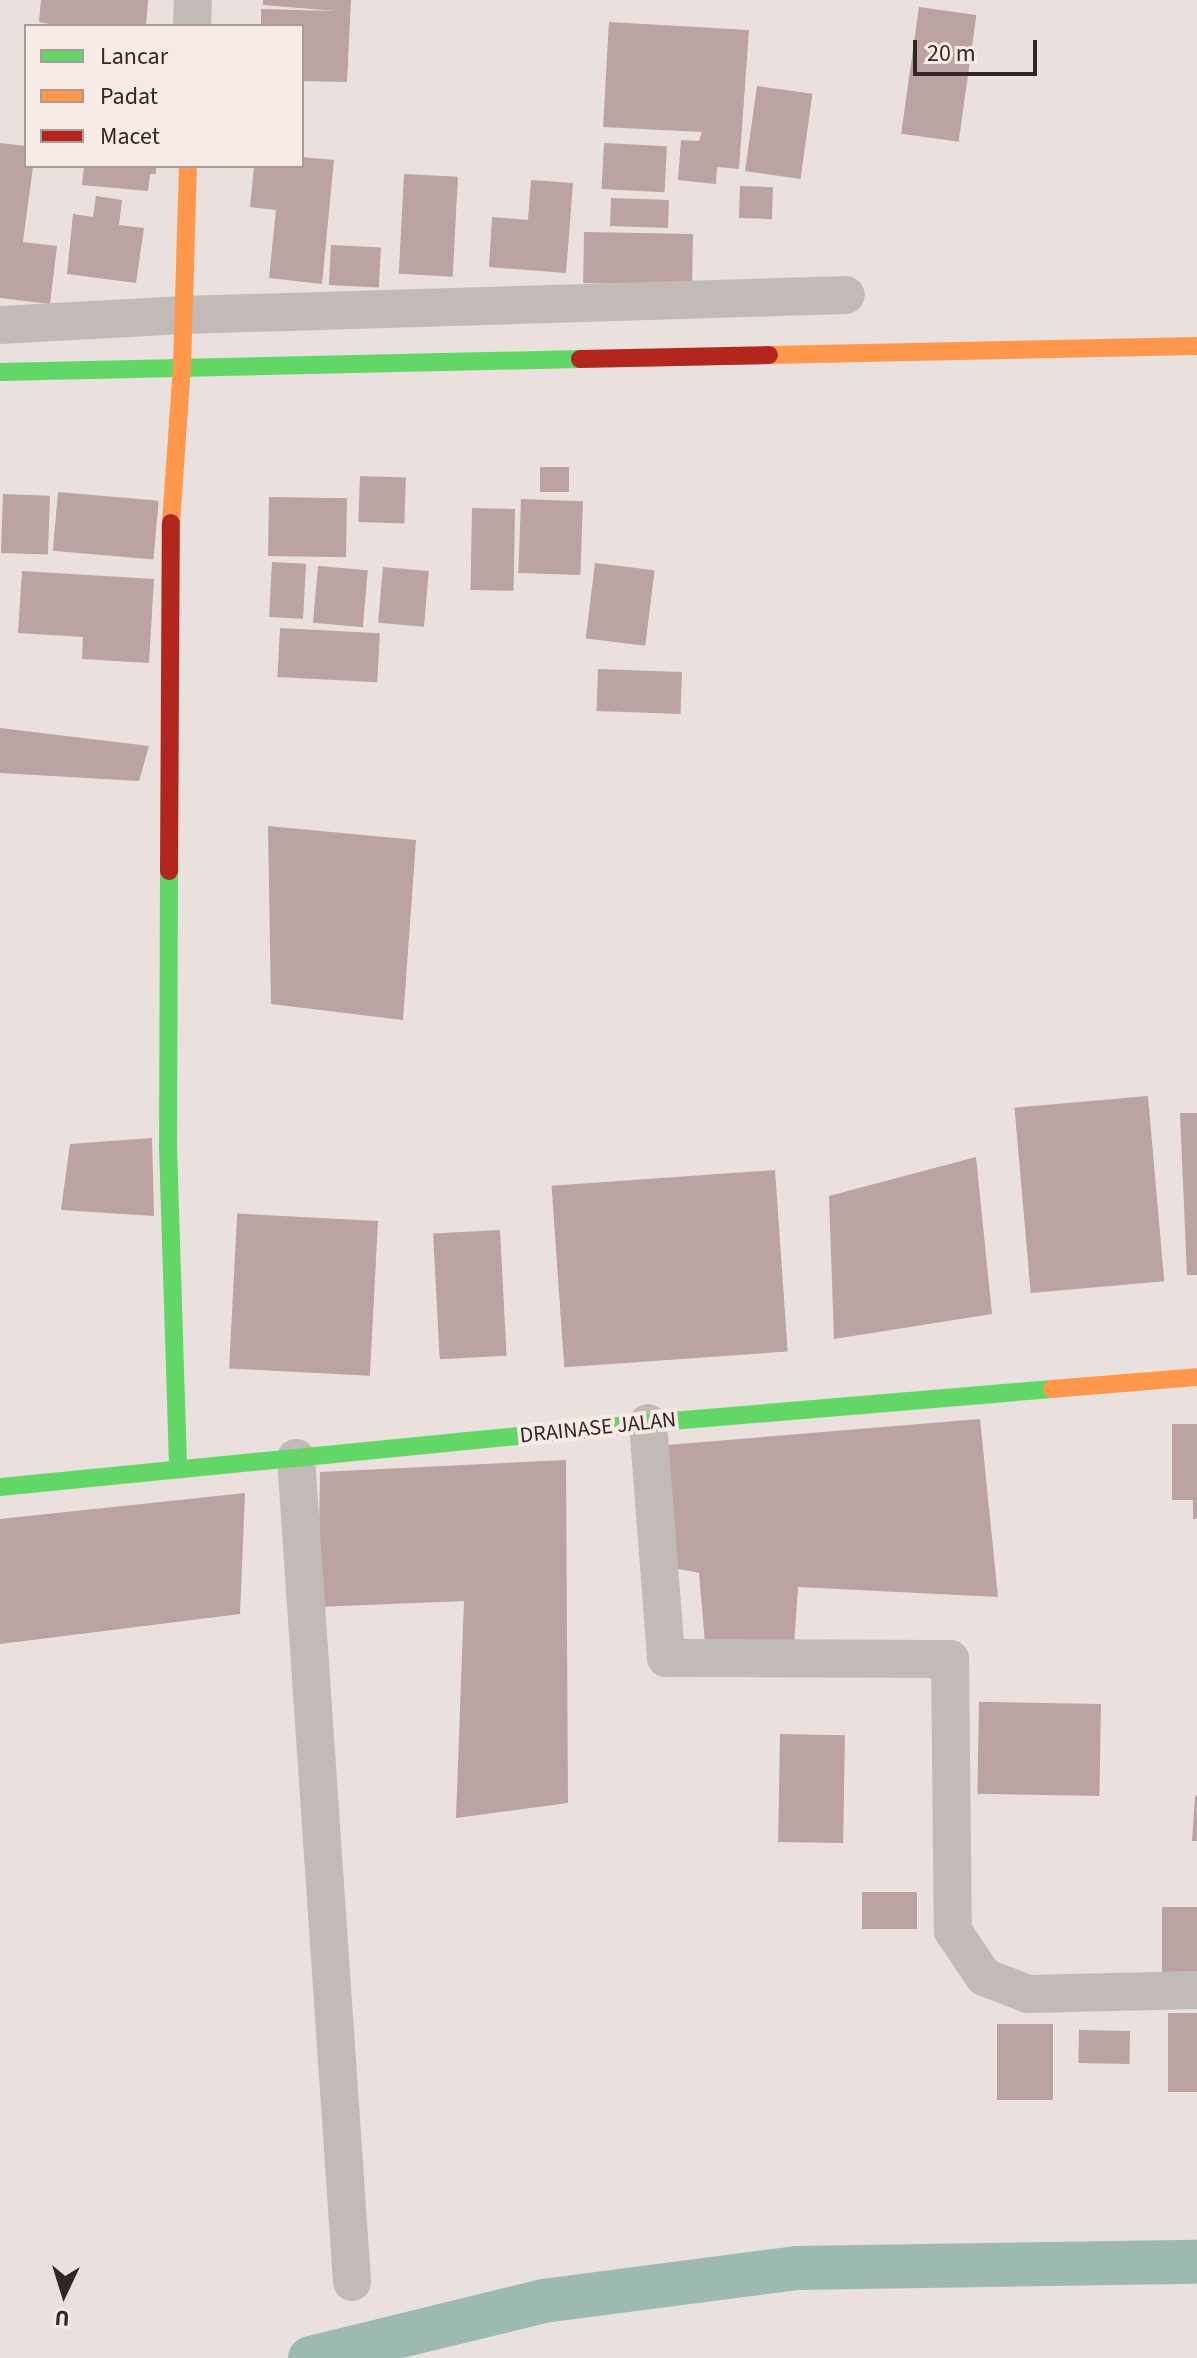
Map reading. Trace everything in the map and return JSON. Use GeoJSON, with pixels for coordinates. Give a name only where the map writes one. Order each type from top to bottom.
{"type":"FeatureCollection","features":[{"type":"Feature","properties":{"kind":"street"},"geometry":{"type":"LineString","coordinates":[[192,24],[193,0]]}},
{"type":"Feature","properties":{"kind":"street"},"geometry":{"type":"LineString","coordinates":[[178,1469],[168,1130],[171,500],[182,367],[188,168]]}},
{"type":"Feature","properties":{"kind":"street"},"geometry":{"type":"LineString","coordinates":[[0,325],[184,315],[846,295]]}},
{"type":"Feature","properties":{"kind":"street"},"geometry":{"type":"LineString","coordinates":[[0,372],[1197,346]]}},
{"type":"Feature","properties":{"kind":"street","name":"DRAINASE JALAN"},"geometry":{"type":"LineString","coordinates":[[0,1487],[648,1423],[1197,1377]]}},
{"type":"Feature","properties":{"kind":"street"},"geometry":{"type":"LineString","coordinates":[[648,1423],[666,1658],[950,1659],[953,1931],[984,1977],[1028,1994],[1197,1990]]}},
{"type":"Feature","properties":{"kind":"street"},"geometry":{"type":"LineString","coordinates":[[296,1458],[352,2282]]}},
{"type":"Feature","properties":{"kind":"building"},"geometry":{"type":"Polygon","coordinates":[[[41,0],[148,0],[146,24],[39,22],[41,0]]]}},
{"type":"Feature","properties":{"kind":"building"},"geometry":{"type":"Polygon","coordinates":[[[263,0],[351,0],[347,82],[304,81],[304,24],[261,24],[261,9],[336,11],[263,5],[263,0]]]}},
{"type":"Feature","properties":{"kind":"building"},"geometry":{"type":"Polygon","coordinates":[[[919,7],[976,15],[959,142],[901,134],[919,7]]]}},
{"type":"Feature","properties":{"kind":"building"},"geometry":{"type":"Polygon","coordinates":[[[609,22],[749,30],[739,169],[717,167],[716,184],[678,180],[681,140],[699,141],[702,132],[603,127],[609,22]]]}},
{"type":"Feature","properties":{"kind":"building"},"geometry":{"type":"Polygon","coordinates":[[[757,86],[812,94],[800,179],[745,171],[757,86]]]}},
{"type":"Feature","properties":{"kind":"building"},"geometry":{"type":"Polygon","coordinates":[[[0,143],[24,146],[24,168],[33,168],[23,242],[57,246],[50,304],[0,298],[0,143]]]}},
{"type":"Feature","properties":{"kind":"building"},"geometry":{"type":"Polygon","coordinates":[[[604,143],[667,146],[665,192],[602,189],[604,143]]]}},
{"type":"Feature","properties":{"kind":"building"},"geometry":{"type":"Polygon","coordinates":[[[304,157],[334,160],[322,284],[269,278],[276,210],[250,207],[254,168],[304,168],[304,157]]]}},
{"type":"Feature","properties":{"kind":"building"},"geometry":{"type":"Polygon","coordinates":[[[84,168],[156,168],[156,174],[150,174],[148,191],[82,185],[84,168]]]}},
{"type":"Feature","properties":{"kind":"building"},"geometry":{"type":"Polygon","coordinates":[[[404,174],[458,177],[453,277],[399,274],[404,174]]]}},
{"type":"Feature","properties":{"kind":"building"},"geometry":{"type":"Polygon","coordinates":[[[531,180],[573,183],[566,273],[489,267],[492,217],[528,220],[531,180]]]}},
{"type":"Feature","properties":{"kind":"building"},"geometry":{"type":"Polygon","coordinates":[[[740,186],[773,187],[772,219],[739,218],[740,186]]]}},
{"type":"Feature","properties":{"kind":"building"},"geometry":{"type":"Polygon","coordinates":[[[96,196],[122,200],[119,225],[144,228],[136,283],[67,274],[73,214],[93,217],[96,196]]]}},
{"type":"Feature","properties":{"kind":"building"},"geometry":{"type":"Polygon","coordinates":[[[611,198],[669,200],[668,228],[610,226],[611,198]]]}},
{"type":"Feature","properties":{"kind":"building"},"geometry":{"type":"Polygon","coordinates":[[[584,232],[693,234],[692,285],[583,283],[584,232]]]}},
{"type":"Feature","properties":{"kind":"building"},"geometry":{"type":"Polygon","coordinates":[[[331,245],[381,248],[379,288],[329,285],[331,245]]]}},
{"type":"Feature","properties":{"kind":"building"},"geometry":{"type":"Polygon","coordinates":[[[540,467],[569,467],[569,492],[540,492],[540,467]]]}},
{"type":"Feature","properties":{"kind":"building"},"geometry":{"type":"Polygon","coordinates":[[[360,476],[406,478],[404,524],[358,522],[360,476]]]}},
{"type":"Feature","properties":{"kind":"building"},"geometry":{"type":"Polygon","coordinates":[[[58,492],[159,501],[153,560],[53,551],[58,492]]]}},
{"type":"Feature","properties":{"kind":"building"},"geometry":{"type":"Polygon","coordinates":[[[3,494],[50,496],[48,555],[1,553],[3,494]]]}},
{"type":"Feature","properties":{"kind":"building"},"geometry":{"type":"Polygon","coordinates":[[[269,497],[347,498],[346,557],[268,556],[269,497]]]}},
{"type":"Feature","properties":{"kind":"building"},"geometry":{"type":"Polygon","coordinates":[[[521,499],[583,501],[580,575],[518,573],[521,499]]]}},
{"type":"Feature","properties":{"kind":"building"},"geometry":{"type":"Polygon","coordinates":[[[472,508],[515,509],[514,591],[471,590],[472,508]]]}},
{"type":"Feature","properties":{"kind":"building"},"geometry":{"type":"Polygon","coordinates":[[[272,562],[306,564],[303,619],[269,617],[272,562]]]}},
{"type":"Feature","properties":{"kind":"building"},"geometry":{"type":"Polygon","coordinates":[[[595,563],[655,570],[645,646],[586,638],[595,563]]]}},
{"type":"Feature","properties":{"kind":"building"},"geometry":{"type":"Polygon","coordinates":[[[318,566],[368,570],[363,627],[313,623],[318,566]]]}},
{"type":"Feature","properties":{"kind":"building"},"geometry":{"type":"Polygon","coordinates":[[[383,567],[429,571],[424,627],[378,623],[383,567]]]}},
{"type":"Feature","properties":{"kind":"building"},"geometry":{"type":"Polygon","coordinates":[[[22,571],[154,579],[149,663],[82,659],[83,637],[18,633],[22,571]]]}},
{"type":"Feature","properties":{"kind":"building"},"geometry":{"type":"Polygon","coordinates":[[[280,628],[380,633],[377,682],[277,677],[280,628]]]}},
{"type":"Feature","properties":{"kind":"building"},"geometry":{"type":"Polygon","coordinates":[[[598,669],[682,672],[680,714],[597,711],[598,669]]]}},
{"type":"Feature","properties":{"kind":"building"},"geometry":{"type":"Polygon","coordinates":[[[0,728],[149,746],[139,781],[0,773],[0,728]]]}},
{"type":"Feature","properties":{"kind":"building"},"geometry":{"type":"Polygon","coordinates":[[[268,826],[416,840],[403,1020],[271,1004],[268,826]]]}},
{"type":"Feature","properties":{"kind":"building"},"geometry":{"type":"Polygon","coordinates":[[[1148,1096],[1164,1281],[1031,1293],[1015,1108],[1148,1096]]]}},
{"type":"Feature","properties":{"kind":"building"},"geometry":{"type":"Polygon","coordinates":[[[1180,1113],[1197,1113],[1197,1275],[1187,1275],[1180,1113]]]}},
{"type":"Feature","properties":{"kind":"building"},"geometry":{"type":"Polygon","coordinates":[[[152,1138],[154,1216],[61,1210],[70,1144],[152,1138]]]}},
{"type":"Feature","properties":{"kind":"building"},"geometry":{"type":"Polygon","coordinates":[[[976,1157],[992,1314],[834,1339],[829,1196],[976,1157]]]}},
{"type":"Feature","properties":{"kind":"building"},"geometry":{"type":"Polygon","coordinates":[[[775,1170],[788,1352],[564,1367],[552,1186],[775,1170]]]}},
{"type":"Feature","properties":{"kind":"building"},"geometry":{"type":"Polygon","coordinates":[[[237,1214],[378,1221],[370,1376],[229,1368],[237,1214]]]}},
{"type":"Feature","properties":{"kind":"building"},"geometry":{"type":"Polygon","coordinates":[[[500,1230],[507,1356],[440,1359],[433,1234],[500,1230]]]}},
{"type":"Feature","properties":{"kind":"building"},"geometry":{"type":"Polygon","coordinates":[[[980,1419],[998,1597],[798,1587],[794,1646],[705,1643],[699,1573],[674,1568],[667,1445],[980,1419]]]}},
{"type":"Feature","properties":{"kind":"building"},"geometry":{"type":"Polygon","coordinates":[[[1172,1424],[1197,1424],[1197,1519],[1193,1519],[1193,1500],[1172,1500],[1172,1424]]]}},
{"type":"Feature","properties":{"kind":"building"},"geometry":{"type":"Polygon","coordinates":[[[566,1460],[568,1803],[456,1818],[464,1601],[318,1607],[320,1472],[566,1460]]]}},
{"type":"Feature","properties":{"kind":"building"},"geometry":{"type":"Polygon","coordinates":[[[245,1493],[240,1614],[0,1644],[0,1519],[245,1493]]]}},
{"type":"Feature","properties":{"kind":"building"},"geometry":{"type":"Polygon","coordinates":[[[979,1702],[1101,1704],[1099,1796],[977,1794],[979,1702]]]}},
{"type":"Feature","properties":{"kind":"building"},"geometry":{"type":"Polygon","coordinates":[[[780,1734],[845,1735],[843,1843],[778,1842],[780,1734]]]}},
{"type":"Feature","properties":{"kind":"building"},"geometry":{"type":"Polygon","coordinates":[[[1195,1796],[1197,1841],[1192,1841],[1195,1796]]]}},
{"type":"Feature","properties":{"kind":"building"},"geometry":{"type":"Polygon","coordinates":[[[862,1892],[917,1892],[917,1929],[862,1929],[862,1892]]]}},
{"type":"Feature","properties":{"kind":"building"},"geometry":{"type":"Polygon","coordinates":[[[1162,1907],[1197,1907],[1197,1986],[1162,1986],[1162,1907]]]}},
{"type":"Feature","properties":{"kind":"building"},"geometry":{"type":"Polygon","coordinates":[[[1168,2013],[1197,2013],[1197,2092],[1168,2092],[1168,2013]]]}},
{"type":"Feature","properties":{"kind":"building"},"geometry":{"type":"Polygon","coordinates":[[[997,2024],[1053,2024],[1053,2100],[997,2100],[997,2024]]]}},
{"type":"Feature","properties":{"kind":"building"},"geometry":{"type":"Polygon","coordinates":[[[1079,2030],[1130,2031],[1129,2064],[1078,2063],[1079,2030]]]}},
{"type":"Feature","properties":{"kind":"waterway"},"geometry":{"type":"LineString","coordinates":[[310,2358],[543,2301],[797,2268],[1197,2262]]}},
{"type":"Feature","properties":{"kind":"traffic: fast"},"geometry":{"type":"LineString","coordinates":[[0,372],[580,359]]}},
{"type":"Feature","properties":{"kind":"traffic: fast"},"geometry":{"type":"LineString","coordinates":[[169,871],[168,1146],[178,1469]]}},
{"type":"Feature","properties":{"kind":"traffic: fast"},"geometry":{"type":"LineString","coordinates":[[0,1487],[659,1422],[1052,1389]]}},
{"type":"Feature","properties":{"kind":"traffic: slow"},"geometry":{"type":"LineString","coordinates":[[171,523],[182,367],[188,168]]}},
{"type":"Feature","properties":{"kind":"traffic: slow"},"geometry":{"type":"LineString","coordinates":[[769,355],[1197,346]]}},
{"type":"Feature","properties":{"kind":"traffic: slow"},"geometry":{"type":"LineString","coordinates":[[1052,1389],[1197,1377]]}},
{"type":"Feature","properties":{"kind":"traffic: jam"},"geometry":{"type":"LineString","coordinates":[[580,359],[769,355]]}},
{"type":"Feature","properties":{"kind":"traffic: jam"},"geometry":{"type":"LineString","coordinates":[[169,871],[171,523]]}}]}
